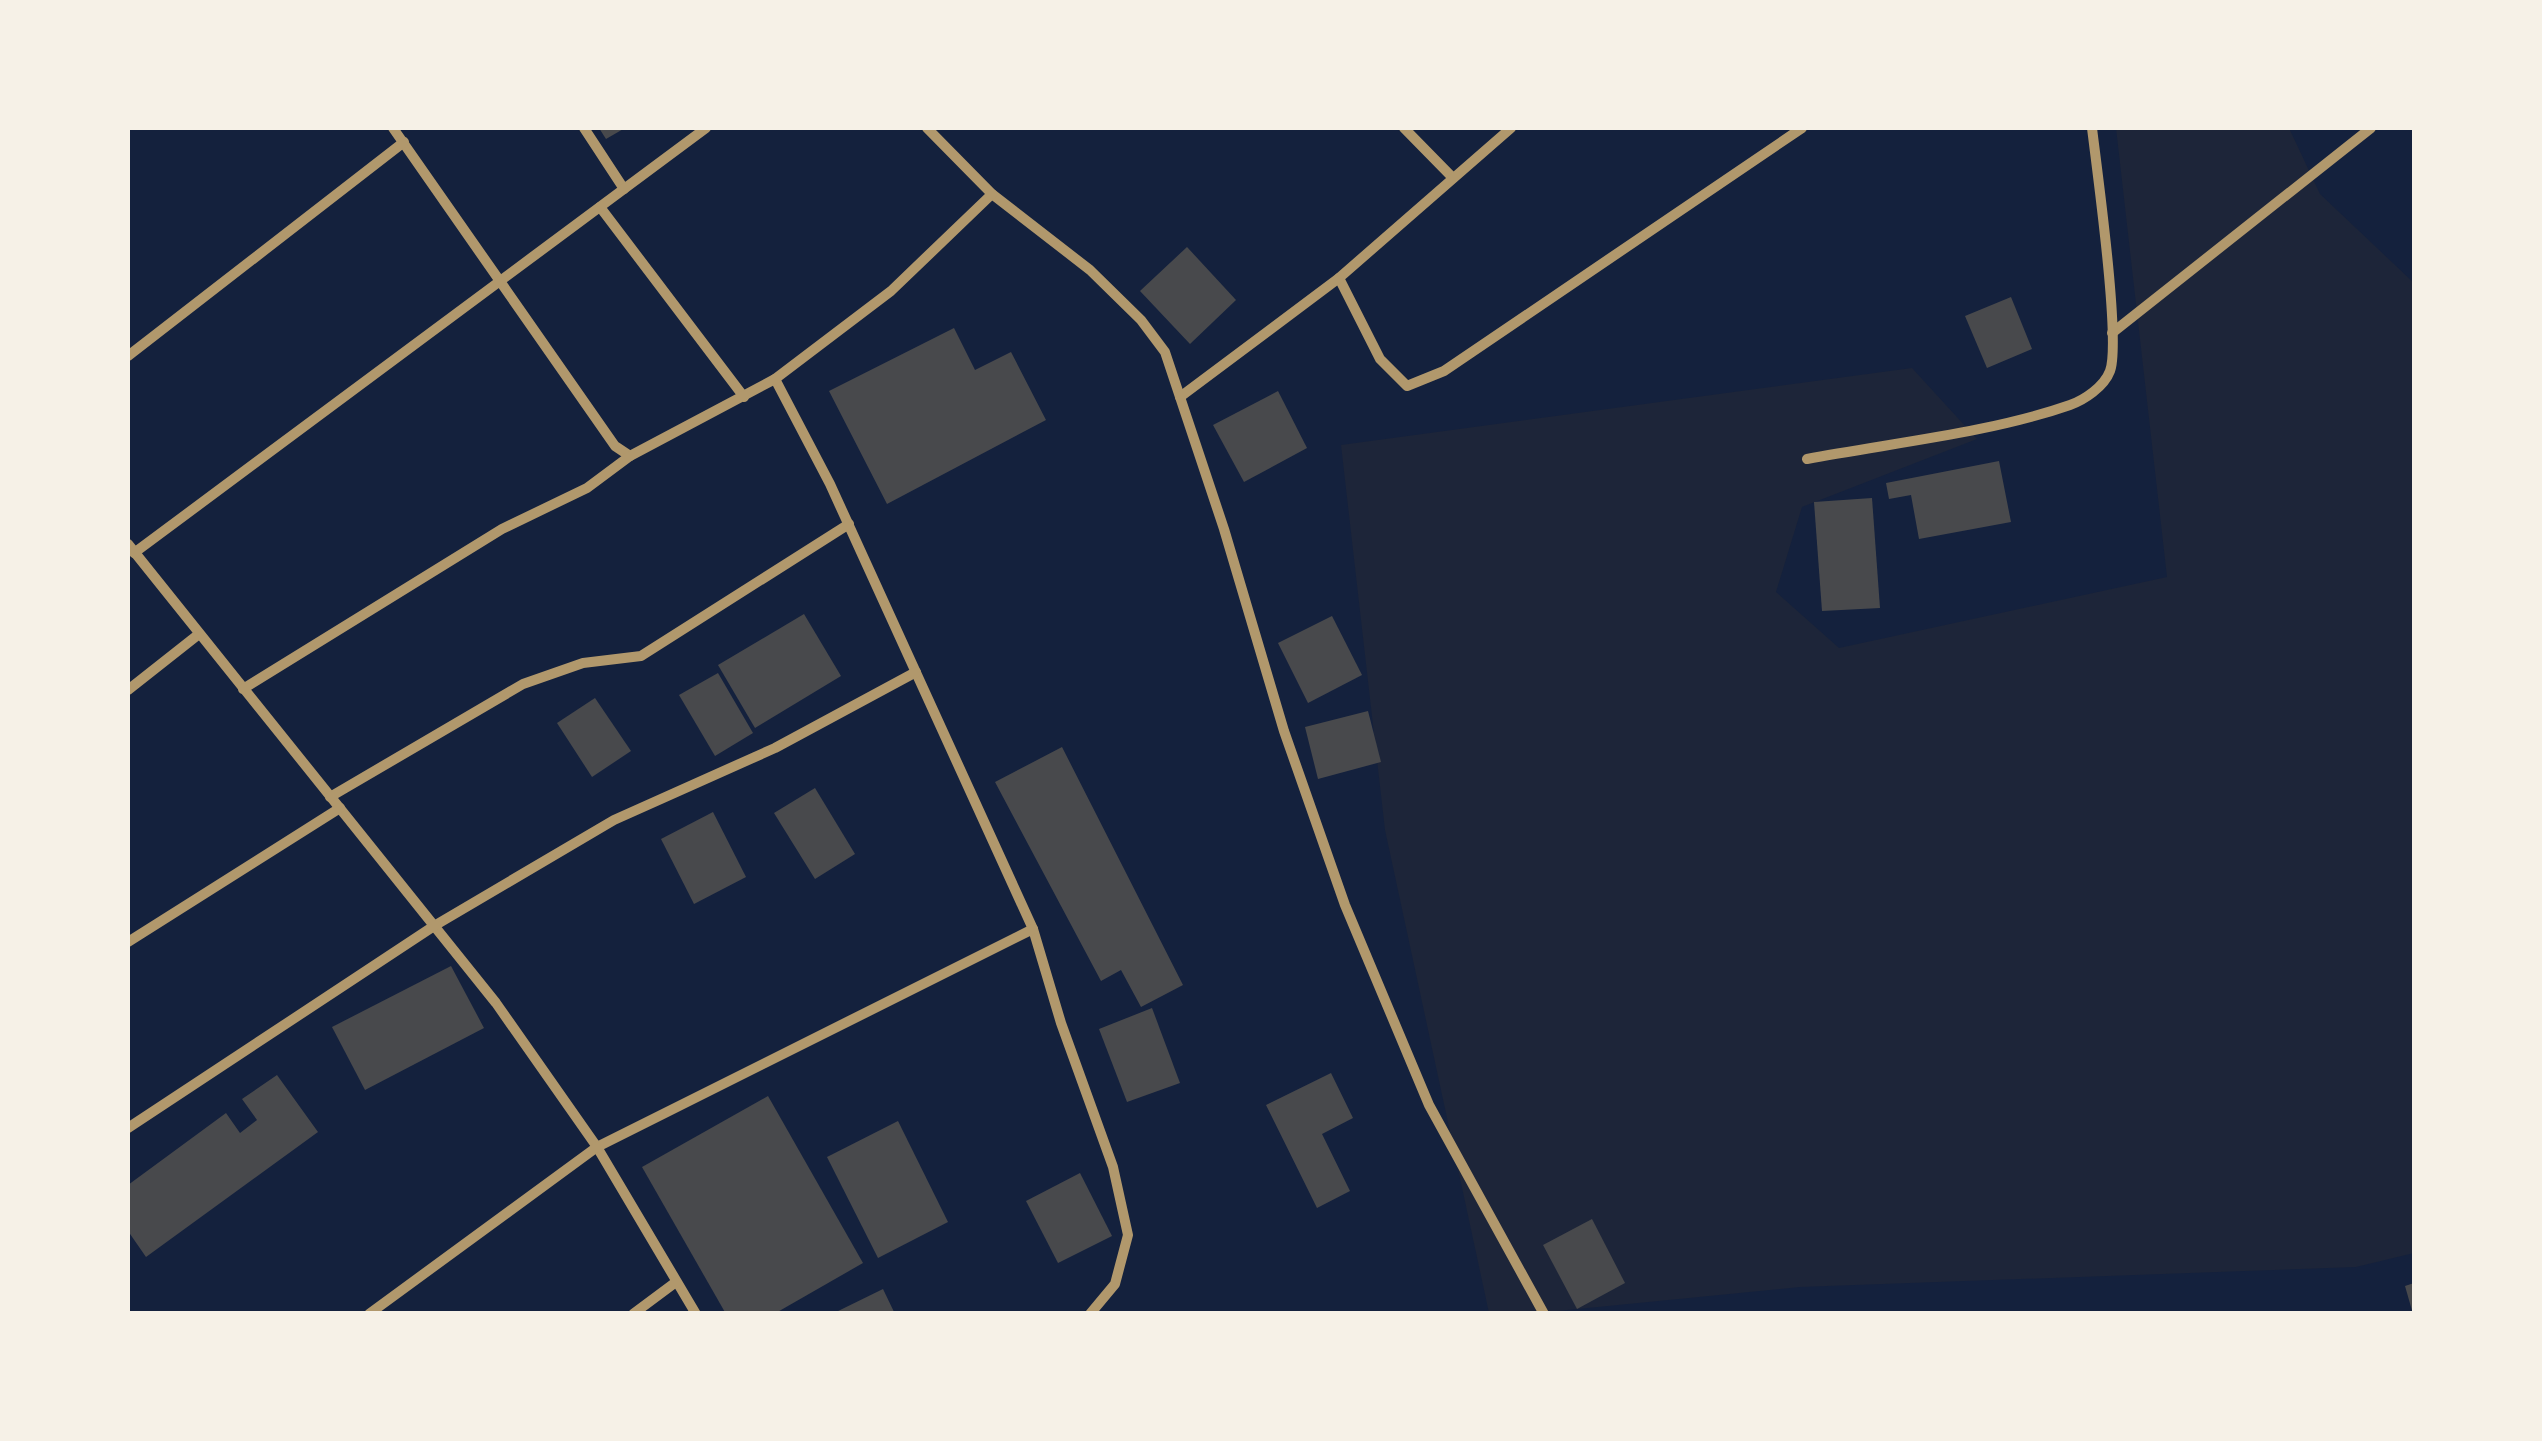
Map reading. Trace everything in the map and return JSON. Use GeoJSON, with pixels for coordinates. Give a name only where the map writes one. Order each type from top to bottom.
{"type":"FeatureCollection","features":[{"type":"Feature","properties":{"kind":"street"},"geometry":{"type":"LineString","coordinates":[[393,128],[615,446],[630,456]]}},
{"type":"Feature","properties":{"kind":"street"},"geometry":{"type":"LineString","coordinates":[[584,128],[624,189]]}},
{"type":"Feature","properties":{"kind":"street"},"geometry":{"type":"LineString","coordinates":[[696,1314],[598,1147],[496,1003],[131,548],[706,128]]}},
{"type":"Feature","properties":{"kind":"street"},"geometry":{"type":"LineString","coordinates":[[927,128],[992,194],[1090,270],[1141,320],[1165,352],[1284,731],[1345,905],[1429,1105],[1544,1314]]}},
{"type":"Feature","properties":{"kind":"street"},"geometry":{"type":"LineString","coordinates":[[1404,128],[1453,178]]}},
{"type":"Feature","properties":{"kind":"street"},"geometry":{"type":"LineString","coordinates":[[1180,397],[1339,278],[1511,128]]}},
{"type":"Feature","properties":{"kind":"street"},"geometry":{"type":"LineString","coordinates":[[1339,278],[1380,358],[1407,386],[1444,370],[1489,341],[1802,128]]}},
{"type":"Feature","properties":{"kind":"street"},"geometry":{"type":"LineString","coordinates":[[1807,459],[2073,404],[2098,388],[2110,371],[2112,334],[2092,128]]}},
{"type":"Feature","properties":{"kind":"street"},"geometry":{"type":"LineString","coordinates":[[2112,334],[2370,128]]}},
{"type":"Feature","properties":{"kind":"street"},"geometry":{"type":"LineString","coordinates":[[128,356],[404,142]]}},
{"type":"Feature","properties":{"kind":"street"},"geometry":{"type":"LineString","coordinates":[[243,688],[502,529],[587,488],[630,456],[774,380],[892,291],[992,194]]}},
{"type":"Feature","properties":{"kind":"street"},"geometry":{"type":"LineString","coordinates":[[600,207],[744,397]]}},
{"type":"Feature","properties":{"kind":"street"},"geometry":{"type":"LineString","coordinates":[[774,380],[848,524],[1034,928],[1061,1022],[1114,1167],[1128,1235],[1115,1284],[1090,1314]]}},
{"type":"Feature","properties":{"kind":"street"},"geometry":{"type":"LineString","coordinates":[[330,797],[523,684],[563,667],[640,656],[848,524]]}},
{"type":"Feature","properties":{"kind":"street"},"geometry":{"type":"LineString","coordinates":[[128,690],[199,634]]}},
{"type":"Feature","properties":{"kind":"street"},"geometry":{"type":"LineString","coordinates":[[128,1128],[434,926],[614,820],[775,748],[916,672]]}},
{"type":"Feature","properties":{"kind":"street"},"geometry":{"type":"LineString","coordinates":[[128,942],[340,808]]}},
{"type":"Feature","properties":{"kind":"street"},"geometry":{"type":"LineString","coordinates":[[368,1314],[598,1147],[1034,928]]}},
{"type":"Feature","properties":{"kind":"street"},"geometry":{"type":"LineString","coordinates":[[633,1314],[676,1282]]}},
{"type":"Feature","properties":{"kind":"shaded area"},"geometry":{"type":"Polygon","coordinates":[[[2116,128],[2289,128],[2320,194],[2414,283],[2414,1253],[2356,1267],[1800,1287],[1537,1313],[1489,1313],[1385,830],[1341,445],[1912,368],[1977,439],[1802,507],[1776,592],[1839,648],[2167,577],[2116,128]]]}},
{"type":"Feature","properties":{"kind":"building"},"geometry":{"type":"Polygon","coordinates":[[[599,128],[625,128],[606,139],[599,128]]]}},
{"type":"Feature","properties":{"kind":"building"},"geometry":{"type":"Polygon","coordinates":[[[1187,247],[1236,300],[1190,344],[1140,291],[1187,247]]]}},
{"type":"Feature","properties":{"kind":"building"},"geometry":{"type":"Polygon","coordinates":[[[2011,297],[2032,349],[1987,368],[1965,316],[2011,297]]]}},
{"type":"Feature","properties":{"kind":"building"},"geometry":{"type":"Polygon","coordinates":[[[954,328],[975,370],[1011,352],[1046,420],[887,504],[829,391],[954,328]]]}},
{"type":"Feature","properties":{"kind":"building"},"geometry":{"type":"Polygon","coordinates":[[[1278,391],[1307,448],[1244,482],[1213,425],[1278,391]]]}},
{"type":"Feature","properties":{"kind":"building"},"geometry":{"type":"Polygon","coordinates":[[[1999,461],[2011,522],[1919,539],[1911,495],[1889,499],[1886,483],[1999,461]]]}},
{"type":"Feature","properties":{"kind":"building"},"geometry":{"type":"Polygon","coordinates":[[[1872,498],[1880,608],[1822,611],[1814,502],[1872,498]]]}},
{"type":"Feature","properties":{"kind":"building"},"geometry":{"type":"Polygon","coordinates":[[[804,614],[841,676],[755,728],[718,665],[804,614]]]}},
{"type":"Feature","properties":{"kind":"building"},"geometry":{"type":"Polygon","coordinates":[[[1332,616],[1362,675],[1308,703],[1278,643],[1332,616]]]}},
{"type":"Feature","properties":{"kind":"building"},"geometry":{"type":"Polygon","coordinates":[[[718,673],[753,733],[715,756],[679,695],[718,673]]]}},
{"type":"Feature","properties":{"kind":"building"},"geometry":{"type":"Polygon","coordinates":[[[595,698],[631,751],[592,777],[557,723],[595,698]]]}},
{"type":"Feature","properties":{"kind":"building"},"geometry":{"type":"Polygon","coordinates":[[[1368,711],[1381,762],[1318,779],[1305,727],[1368,711]]]}},
{"type":"Feature","properties":{"kind":"building"},"geometry":{"type":"Polygon","coordinates":[[[1062,747],[1183,985],[1141,1007],[1121,970],[1101,981],[995,782],[1062,747]]]}},
{"type":"Feature","properties":{"kind":"building"},"geometry":{"type":"Polygon","coordinates":[[[815,788],[855,854],[815,879],[774,813],[815,788]]]}},
{"type":"Feature","properties":{"kind":"building"},"geometry":{"type":"Polygon","coordinates":[[[713,812],[746,877],[694,904],[661,839],[713,812]]]}},
{"type":"Feature","properties":{"kind":"building"},"geometry":{"type":"Polygon","coordinates":[[[451,966],[484,1028],[365,1090],[332,1027],[451,966]]]}},
{"type":"Feature","properties":{"kind":"building"},"geometry":{"type":"Polygon","coordinates":[[[1152,1008],[1180,1083],[1127,1102],[1099,1029],[1152,1008]]]}},
{"type":"Feature","properties":{"kind":"building"},"geometry":{"type":"Polygon","coordinates":[[[1331,1073],[1353,1118],[1322,1134],[1350,1191],[1317,1208],[1266,1105],[1331,1073]]]}},
{"type":"Feature","properties":{"kind":"building"},"geometry":{"type":"Polygon","coordinates":[[[277,1075],[318,1132],[146,1257],[128,1231],[128,1185],[226,1113],[240,1133],[257,1120],[242,1099],[277,1075]]]}},
{"type":"Feature","properties":{"kind":"building"},"geometry":{"type":"Polygon","coordinates":[[[768,1096],[863,1263],[774,1314],[726,1314],[642,1167],[768,1096]]]}},
{"type":"Feature","properties":{"kind":"building"},"geometry":{"type":"Polygon","coordinates":[[[898,1121],[948,1222],[878,1258],[827,1157],[898,1121]]]}},
{"type":"Feature","properties":{"kind":"building"},"geometry":{"type":"Polygon","coordinates":[[[1080,1173],[1112,1236],[1058,1263],[1026,1201],[1080,1173]]]}},
{"type":"Feature","properties":{"kind":"building"},"geometry":{"type":"Polygon","coordinates":[[[1592,1219],[1625,1283],[1577,1309],[1543,1245],[1592,1219]]]}},
{"type":"Feature","properties":{"kind":"building"},"geometry":{"type":"Polygon","coordinates":[[[2414,1283],[2414,1314],[2413,1314],[2405,1286],[2414,1283]]]}},
{"type":"Feature","properties":{"kind":"building"},"geometry":{"type":"Polygon","coordinates":[[[883,1289],[895,1314],[832,1314],[883,1289]]]}}]}
